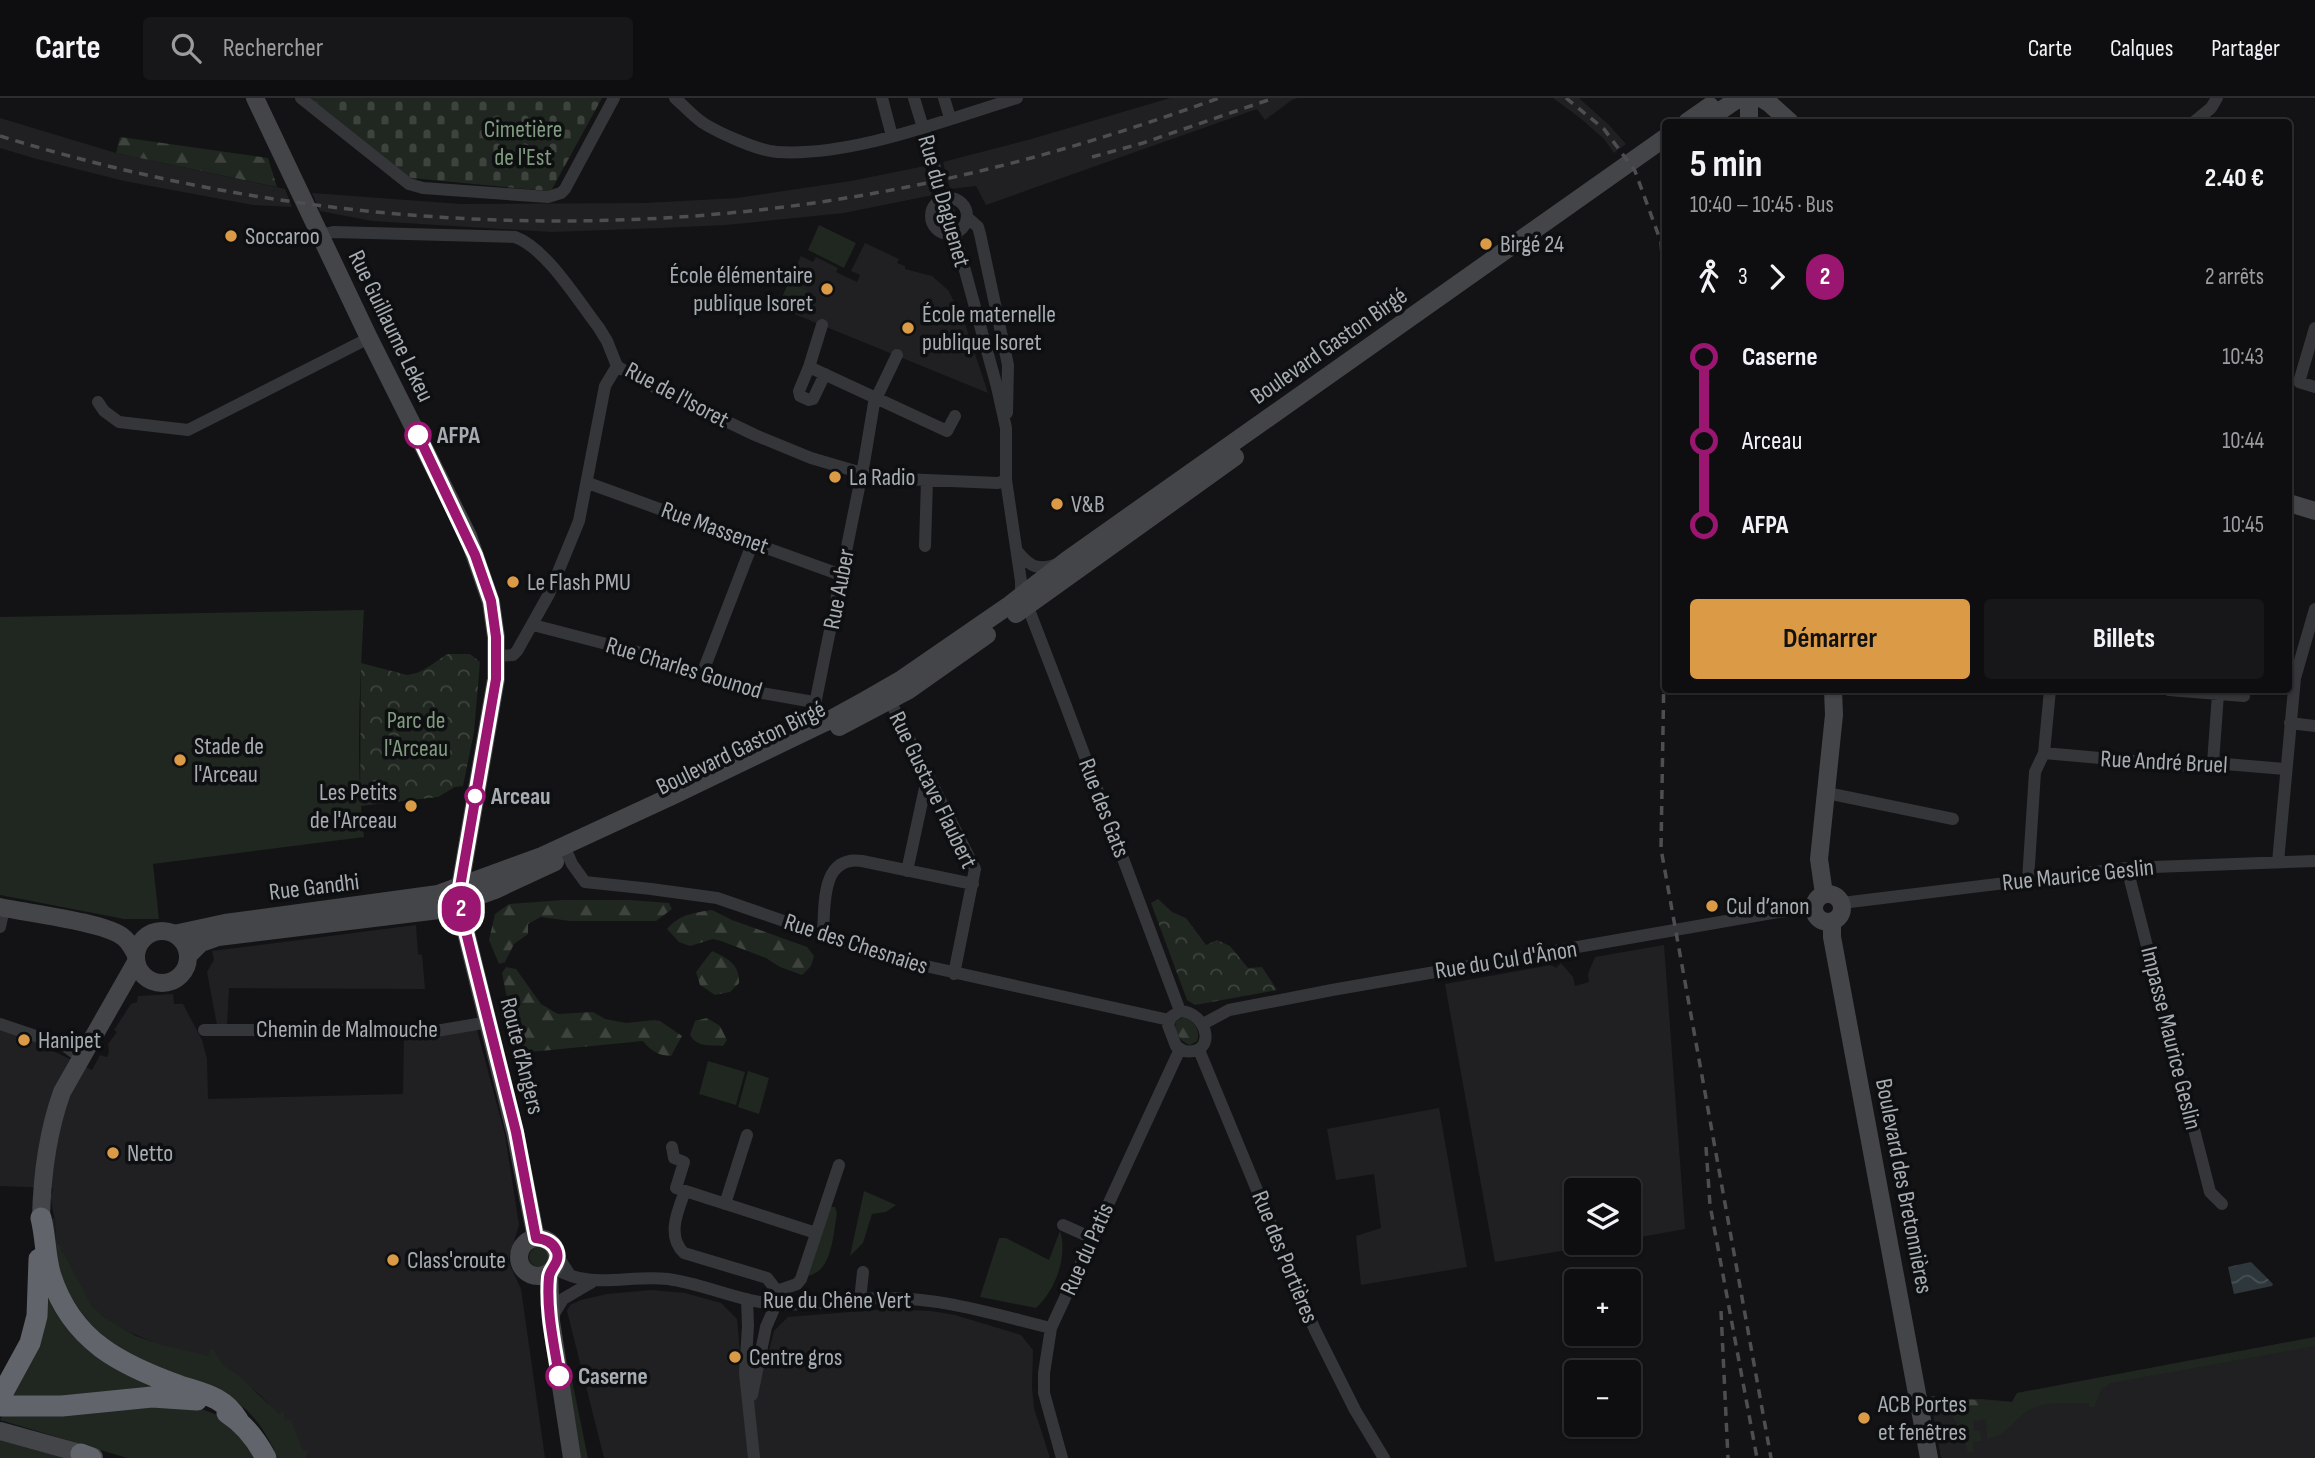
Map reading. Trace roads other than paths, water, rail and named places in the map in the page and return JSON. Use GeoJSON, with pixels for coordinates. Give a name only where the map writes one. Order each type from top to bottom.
{"type":"FeatureCollection","features":[{"type":"Feature","properties":{"kind":"highway"},"geometry":{"type":"LineString","coordinates":[[0,1398],[30,1343],[37,1316],[41,1219]]}},
{"type":"Feature","properties":{"kind":"highway"},"geometry":{"type":"LineString","coordinates":[[41,1219],[51,1276],[59,1297],[87,1336],[99,1347],[141,1372],[215,1398],[230,1407],[266,1458]]}},
{"type":"Feature","properties":{"kind":"highway"},"geometry":{"type":"LineString","coordinates":[[0,1406],[62,1406],[176,1397],[201,1401],[238,1420]]}},
{"type":"Feature","properties":{"kind":"main road","name":"Rue Guillaume Lekeu"},"geometry":{"type":"LineString","coordinates":[[255,98],[369,338],[468,536],[491,601],[496,679],[460,895]]}},
{"type":"Feature","properties":{"kind":"main road"},"geometry":{"type":"LineString","coordinates":[[1691,119],[1721,98]]}},
{"type":"Feature","properties":{"kind":"main road"},"geometry":{"type":"LineString","coordinates":[[1708,119],[1739,98]]}},
{"type":"Feature","properties":{"kind":"main road"},"geometry":{"type":"LineString","coordinates":[[1749,98],[1749,119]]}},
{"type":"Feature","properties":{"kind":"main road"},"geometry":{"type":"LineString","coordinates":[[1761,98],[1787,119]]}},
{"type":"Feature","properties":{"kind":"main road","name":"Boulevard Gaston Birgé"},"geometry":{"type":"LineString","coordinates":[[1024,601],[1067,561],[1662,140]]}},
{"type":"Feature","properties":{"kind":"main road","name":"Boulevard Gaston Birgé"},"geometry":{"type":"LineString","coordinates":[[566,851],[824,723],[887,695],[909,690],[1024,601],[1662,152]]}},
{"type":"Feature","properties":{"kind":"main road"},"geometry":{"type":"LineString","coordinates":[[2292,504],[2315,511]]}},
{"type":"Feature","properties":{"kind":"main road"},"geometry":{"type":"LineString","coordinates":[[1819,901],[1837,896],[1842,904],[1841,915],[1832,922],[1821,920],[1819,901],[1819,859],[1834,715],[1833,693]]}},
{"type":"Feature","properties":{"kind":"main road","name":"Boulevard Gaston Birgé"},"geometry":{"type":"LineString","coordinates":[[460,895],[680,805],[887,695]]}},
{"type":"Feature","properties":{"kind":"main road","name":"Rue Gandhi"},"geometry":{"type":"LineString","coordinates":[[2,908],[93,925],[166,933],[438,894],[460,895]]}},
{"type":"Feature","properties":{"kind":"main road","name":"Rue Gandhi"},"geometry":{"type":"LineString","coordinates":[[188,957],[201,943],[218,937],[422,913],[460,895]]}},
{"type":"Feature","properties":{"kind":"main road","name":"Route d’Angers"},"geometry":{"type":"LineString","coordinates":[[460,895],[516,1132],[536,1238]]}},
{"type":"Feature","properties":{"kind":"main road","name":"Boulevard des Bretonnières"},"geometry":{"type":"LineString","coordinates":[[1832,922],[1832,937],[1929,1458]]}},
{"type":"Feature","properties":{"kind":"main road","name":"Rue Gandhi"},"geometry":{"type":"LineString","coordinates":[[93,925],[127,940],[136,958]]}},
{"type":"Feature","properties":{"kind":"main road"},"geometry":{"type":"LineString","coordinates":[[41,1219],[45,1150],[62,1092],[109,1011],[143,939],[166,933],[183,942],[188,957],[185,969],[176,979],[164,983],[151,981],[141,973],[136,958]]}},
{"type":"Feature","properties":{"kind":"main road"},"geometry":{"type":"LineString","coordinates":[[109,1011],[133,988],[151,981]]}},
{"type":"Feature","properties":{"kind":"main road"},"geometry":{"type":"LineString","coordinates":[[553,1270],[528,1273],[519,1257],[525,1243],[536,1238],[545,1239],[552,1244],[565,1446],[572,1458]]}},
{"type":"Feature","properties":{"kind":"main road"},"geometry":{"type":"LineString","coordinates":[[553,1270],[551,1321],[563,1420]]}},
{"type":"Feature","properties":{"kind":"main road"},"geometry":{"type":"LineString","coordinates":[[7,1433],[90,1457]]}},
{"type":"Feature","properties":{"kind":"street"},"geometry":{"type":"LineString","coordinates":[[301,98],[409,184],[423,188],[548,197],[565,189],[614,98]]}},
{"type":"Feature","properties":{"kind":"street"},"geometry":{"type":"LineString","coordinates":[[675,98],[702,122],[737,140],[775,152],[812,151],[867,144],[1017,98]]}},
{"type":"Feature","properties":{"kind":"street"},"geometry":{"type":"LineString","coordinates":[[882,98],[892,136]]}},
{"type":"Feature","properties":{"kind":"street","name":"Rue du Daguenet"},"geometry":{"type":"LineString","coordinates":[[914,98],[953,227],[1006,428],[1006,480],[1024,601]]}},
{"type":"Feature","properties":{"kind":"street"},"geometry":{"type":"LineString","coordinates":[[944,98],[950,118]]}},
{"type":"Feature","properties":{"kind":"street"},"geometry":{"type":"LineString","coordinates":[[2198,119],[2211,108],[2217,98]]}},
{"type":"Feature","properties":{"kind":"street"},"geometry":{"type":"LineString","coordinates":[[968,218],[978,227],[980,234],[1008,365],[1006,428]]}},
{"type":"Feature","properties":{"kind":"street","name":"Rue de l'Isoret"},"geometry":{"type":"LineString","coordinates":[[318,232],[515,237],[543,255],[598,328],[614,354],[617,366],[645,383],[755,435],[862,474],[879,478],[927,481],[1006,480]]}},
{"type":"Feature","properties":{"kind":"street"},"geometry":{"type":"LineString","coordinates":[[822,325],[799,391],[801,397],[813,399],[825,374]]}},
{"type":"Feature","properties":{"kind":"street"},"geometry":{"type":"LineString","coordinates":[[2315,328],[2299,382],[2315,387]]}},
{"type":"Feature","properties":{"kind":"street"},"geometry":{"type":"LineString","coordinates":[[98,402],[104,411],[119,422],[188,430],[369,338]]}},
{"type":"Feature","properties":{"kind":"street","name":"Rue Auber"},"geometry":{"type":"LineString","coordinates":[[815,704],[875,398],[897,355]]}},
{"type":"Feature","properties":{"kind":"street"},"geometry":{"type":"LineString","coordinates":[[496,656],[513,655],[549,594],[579,521],[605,386],[617,366]]}},
{"type":"Feature","properties":{"kind":"street"},"geometry":{"type":"LineString","coordinates":[[809,366],[947,431],[955,416]]}},
{"type":"Feature","properties":{"kind":"street"},"geometry":{"type":"LineString","coordinates":[[925,546],[927,481]]}},
{"type":"Feature","properties":{"kind":"street","name":"Rue Massenet"},"geometry":{"type":"LineString","coordinates":[[588,483],[841,575]]}},
{"type":"Feature","properties":{"kind":"street"},"geometry":{"type":"LineString","coordinates":[[702,674],[753,541]]}},
{"type":"Feature","properties":{"kind":"street"},"geometry":{"type":"LineString","coordinates":[[1016,551],[1028,563],[1042,568],[1067,561]]}},
{"type":"Feature","properties":{"kind":"street","name":"Rue des Gats"},"geometry":{"type":"LineString","coordinates":[[1024,601],[1180,1011]]}},
{"type":"Feature","properties":{"kind":"street"},"geometry":{"type":"LineString","coordinates":[[2278,862],[2295,678],[2311,637],[2315,609]]}},
{"type":"Feature","properties":{"kind":"street","name":"Rue Charles Gounod"},"geometry":{"type":"LineString","coordinates":[[533,625],[645,654],[745,690],[815,704]]}},
{"type":"Feature","properties":{"kind":"street"},"geometry":{"type":"LineString","coordinates":[[2028,880],[2035,772],[2044,753],[2050,693]]}},
{"type":"Feature","properties":{"kind":"street"},"geometry":{"type":"LineString","coordinates":[[2206,693],[2244,696]]}},
{"type":"Feature","properties":{"kind":"street"},"geometry":{"type":"LineString","coordinates":[[2213,763],[2218,694]]}},
{"type":"Feature","properties":{"kind":"street","name":"Rue Gustave Flaubert"},"geometry":{"type":"LineString","coordinates":[[887,695],[975,869],[954,974]]}},
{"type":"Feature","properties":{"kind":"street"},"geometry":{"type":"LineString","coordinates":[[815,704],[824,723]]}},
{"type":"Feature","properties":{"kind":"street"},"geometry":{"type":"LineString","coordinates":[[2290,723],[2315,726]]}},
{"type":"Feature","properties":{"kind":"street","name":"Rue André Bruel"},"geometry":{"type":"LineString","coordinates":[[2044,753],[2200,767],[2213,763],[2285,769]]}},
{"type":"Feature","properties":{"kind":"street"},"geometry":{"type":"LineString","coordinates":[[907,871],[928,774]]}},
{"type":"Feature","properties":{"kind":"street"},"geometry":{"type":"LineString","coordinates":[[1827,793],[1953,818]]}},
{"type":"Feature","properties":{"kind":"street","name":"Rue des Chesnaies"},"geometry":{"type":"LineString","coordinates":[[566,851],[585,882],[717,898],[894,959],[1169,1020]]}},
{"type":"Feature","properties":{"kind":"street"},"geometry":{"type":"LineString","coordinates":[[823,935],[826,890],[830,875],[837,866],[855,860],[973,884]]}},
{"type":"Feature","properties":{"kind":"street","name":"Rue Maurice Geslin"},"geometry":{"type":"LineString","coordinates":[[1842,904],[2127,868],[2315,861]]}},
{"type":"Feature","properties":{"kind":"street","name":"Impasse Maurice Geslin"},"geometry":{"type":"LineString","coordinates":[[2127,868],[2210,1192],[2222,1204]]}},
{"type":"Feature","properties":{"kind":"street","name":"Rue du Cul d'Ânon"},"geometry":{"type":"LineString","coordinates":[[1203,1024],[1229,1010],[1772,913],[1819,901]]}},
{"type":"Feature","properties":{"kind":"street"},"geometry":{"type":"LineString","coordinates":[[0,927],[2,908]]}},
{"type":"Feature","properties":{"kind":"street"},"geometry":{"type":"LineString","coordinates":[[1180,1011],[1188,1012],[1203,1024],[1206,1037],[1199,1050],[1189,1052],[1180,1049],[1169,1030],[1169,1020],[1173,1014],[1180,1011]]}},
{"type":"Feature","properties":{"kind":"street","name":"Chemin de Malmouche"},"geometry":{"type":"LineString","coordinates":[[204,1030],[423,1032],[489,1022]]}},
{"type":"Feature","properties":{"kind":"street"},"geometry":{"type":"LineString","coordinates":[[0,1024],[65,1046],[80,1057]]}},
{"type":"Feature","properties":{"kind":"street","name":"Rue du Patis"},"geometry":{"type":"LineString","coordinates":[[1062,1458],[1044,1393],[1044,1373],[1051,1328],[1180,1049]]}},
{"type":"Feature","properties":{"kind":"street","name":"Rue des Portières"},"geometry":{"type":"LineString","coordinates":[[1199,1050],[1315,1330],[1350,1402],[1384,1458]]}},
{"type":"Feature","properties":{"kind":"street"},"geometry":{"type":"LineString","coordinates":[[725,1204],[747,1135]]}},
{"type":"Feature","properties":{"kind":"street"},"geometry":{"type":"LineString","coordinates":[[672,1146],[674,1158],[684,1162],[676,1188],[816,1233]]}},
{"type":"Feature","properties":{"kind":"street"},"geometry":{"type":"LineString","coordinates":[[748,1412],[766,1327],[777,1298],[801,1279],[838,1165]]}},
{"type":"Feature","properties":{"kind":"street"},"geometry":{"type":"LineString","coordinates":[[685,1191],[674,1228],[680,1250],[767,1278],[777,1298]]}},
{"type":"Feature","properties":{"kind":"street"},"geometry":{"type":"LineString","coordinates":[[1063,1225],[1092,1238]]}},
{"type":"Feature","properties":{"kind":"street","name":"Rue du Chêne Vert"},"geometry":{"type":"LineString","coordinates":[[553,1270],[592,1282],[665,1279],[693,1283],[747,1299],[923,1299],[1051,1328]]}},
{"type":"Feature","properties":{"kind":"street"},"geometry":{"type":"LineString","coordinates":[[860,1300],[863,1272]]}},
{"type":"Feature","properties":{"kind":"street","name":"Rue du Chêne Vert"},"geometry":{"type":"LineString","coordinates":[[551,1321],[563,1299],[592,1282]]}},
{"type":"Feature","properties":{"kind":"street","name":"Rue du Chêne Vert"},"geometry":{"type":"LineString","coordinates":[[747,1299],[746,1373],[754,1458]]}},
{"type":"Feature","properties":{"kind":"water"},"geometry":{"type":"Polygon","coordinates":[[[2251,1262],[2272,1286],[2234,1294],[2228,1267],[2251,1262]]]}},
{"type":"Feature","properties":{"kind":"railway"},"geometry":{"type":"LineString","coordinates":[[0,136],[110,166],[222,190],[336,208],[450,218],[565,221],[680,217],[794,206],[907,187],[1065,148],[1219,98]]}},
{"type":"Feature","properties":{"kind":"railway"},"geometry":{"type":"LineString","coordinates":[[1092,157],[1143,143],[1274,98]]}},
{"type":"Feature","properties":{"kind":"railway"},"geometry":{"type":"LineString","coordinates":[[1566,98],[1604,129],[1635,171],[1661,242],[1662,257]]}},
{"type":"Feature","properties":{"kind":"railway"},"geometry":{"type":"LineString","coordinates":[[1664,693],[1661,849],[1771,1458]]}},
{"type":"Feature","properties":{"kind":"railway"},"geometry":{"type":"LineString","coordinates":[[1706,1147],[1710,1205],[1757,1458]]}},
{"type":"Feature","properties":{"kind":"railway"},"geometry":{"type":"LineString","coordinates":[[1721,1311],[1728,1458]]}},
{"type":"Feature","properties":{"kind":"place","name":"Soccaroo"},"geometry":{"type":"Point","coordinates":[231,236]}},
{"type":"Feature","properties":{"kind":"place","name":"Birgé 24"},"geometry":{"type":"Point","coordinates":[1486,244]}},
{"type":"Feature","properties":{"kind":"place","name":"École élémentaire publique Isoret"},"geometry":{"type":"Point","coordinates":[827,289]}},
{"type":"Feature","properties":{"kind":"place","name":"École maternelle publique Isoret"},"geometry":{"type":"Point","coordinates":[908,328]}},
{"type":"Feature","properties":{"kind":"place","name":"AFPA"},"geometry":{"type":"Point","coordinates":[418,435]}},
{"type":"Feature","properties":{"kind":"place","name":"La Radio"},"geometry":{"type":"Point","coordinates":[835,477]}},
{"type":"Feature","properties":{"kind":"place","name":"V&B"},"geometry":{"type":"Point","coordinates":[1057,504]}},
{"type":"Feature","properties":{"kind":"place","name":"Le Flash PMU"},"geometry":{"type":"Point","coordinates":[513,582]}},
{"type":"Feature","properties":{"kind":"place","name":"Stade de l'Arceau"},"geometry":{"type":"Point","coordinates":[180,760]}},
{"type":"Feature","properties":{"kind":"place","name":"Arceau"},"geometry":{"type":"Point","coordinates":[475,796]}},
{"type":"Feature","properties":{"kind":"place","name":"Les Petits de l'Arceau"},"geometry":{"type":"Point","coordinates":[411,806]}},
{"type":"Feature","properties":{"kind":"place","name":"Cul d’anon"},"geometry":{"type":"Point","coordinates":[1712,906]}},
{"type":"Feature","properties":{"kind":"place","name":"Hanipet"},"geometry":{"type":"Point","coordinates":[24,1040]}},
{"type":"Feature","properties":{"kind":"place","name":"Netto"},"geometry":{"type":"Point","coordinates":[113,1153]}},
{"type":"Feature","properties":{"kind":"place","name":"Class'croute"},"geometry":{"type":"Point","coordinates":[393,1260]}},
{"type":"Feature","properties":{"kind":"place","name":"Centre gros"},"geometry":{"type":"Point","coordinates":[735,1357]}},
{"type":"Feature","properties":{"kind":"place","name":"Caserne"},"geometry":{"type":"Point","coordinates":[559,1376]}},
{"type":"Feature","properties":{"kind":"place","name":"ACB Portes et fenêtres"},"geometry":{"type":"Point","coordinates":[1864,1418]}},
{"type":"Feature","properties":{"kind":"park label","name":"Cimetière de l'Est"},"geometry":{"type":"Point","coordinates":[523,143]}},
{"type":"Feature","properties":{"kind":"park label","name":"Parc de l'Arceau"},"geometry":{"type":"Point","coordinates":[416,734]}}]}
